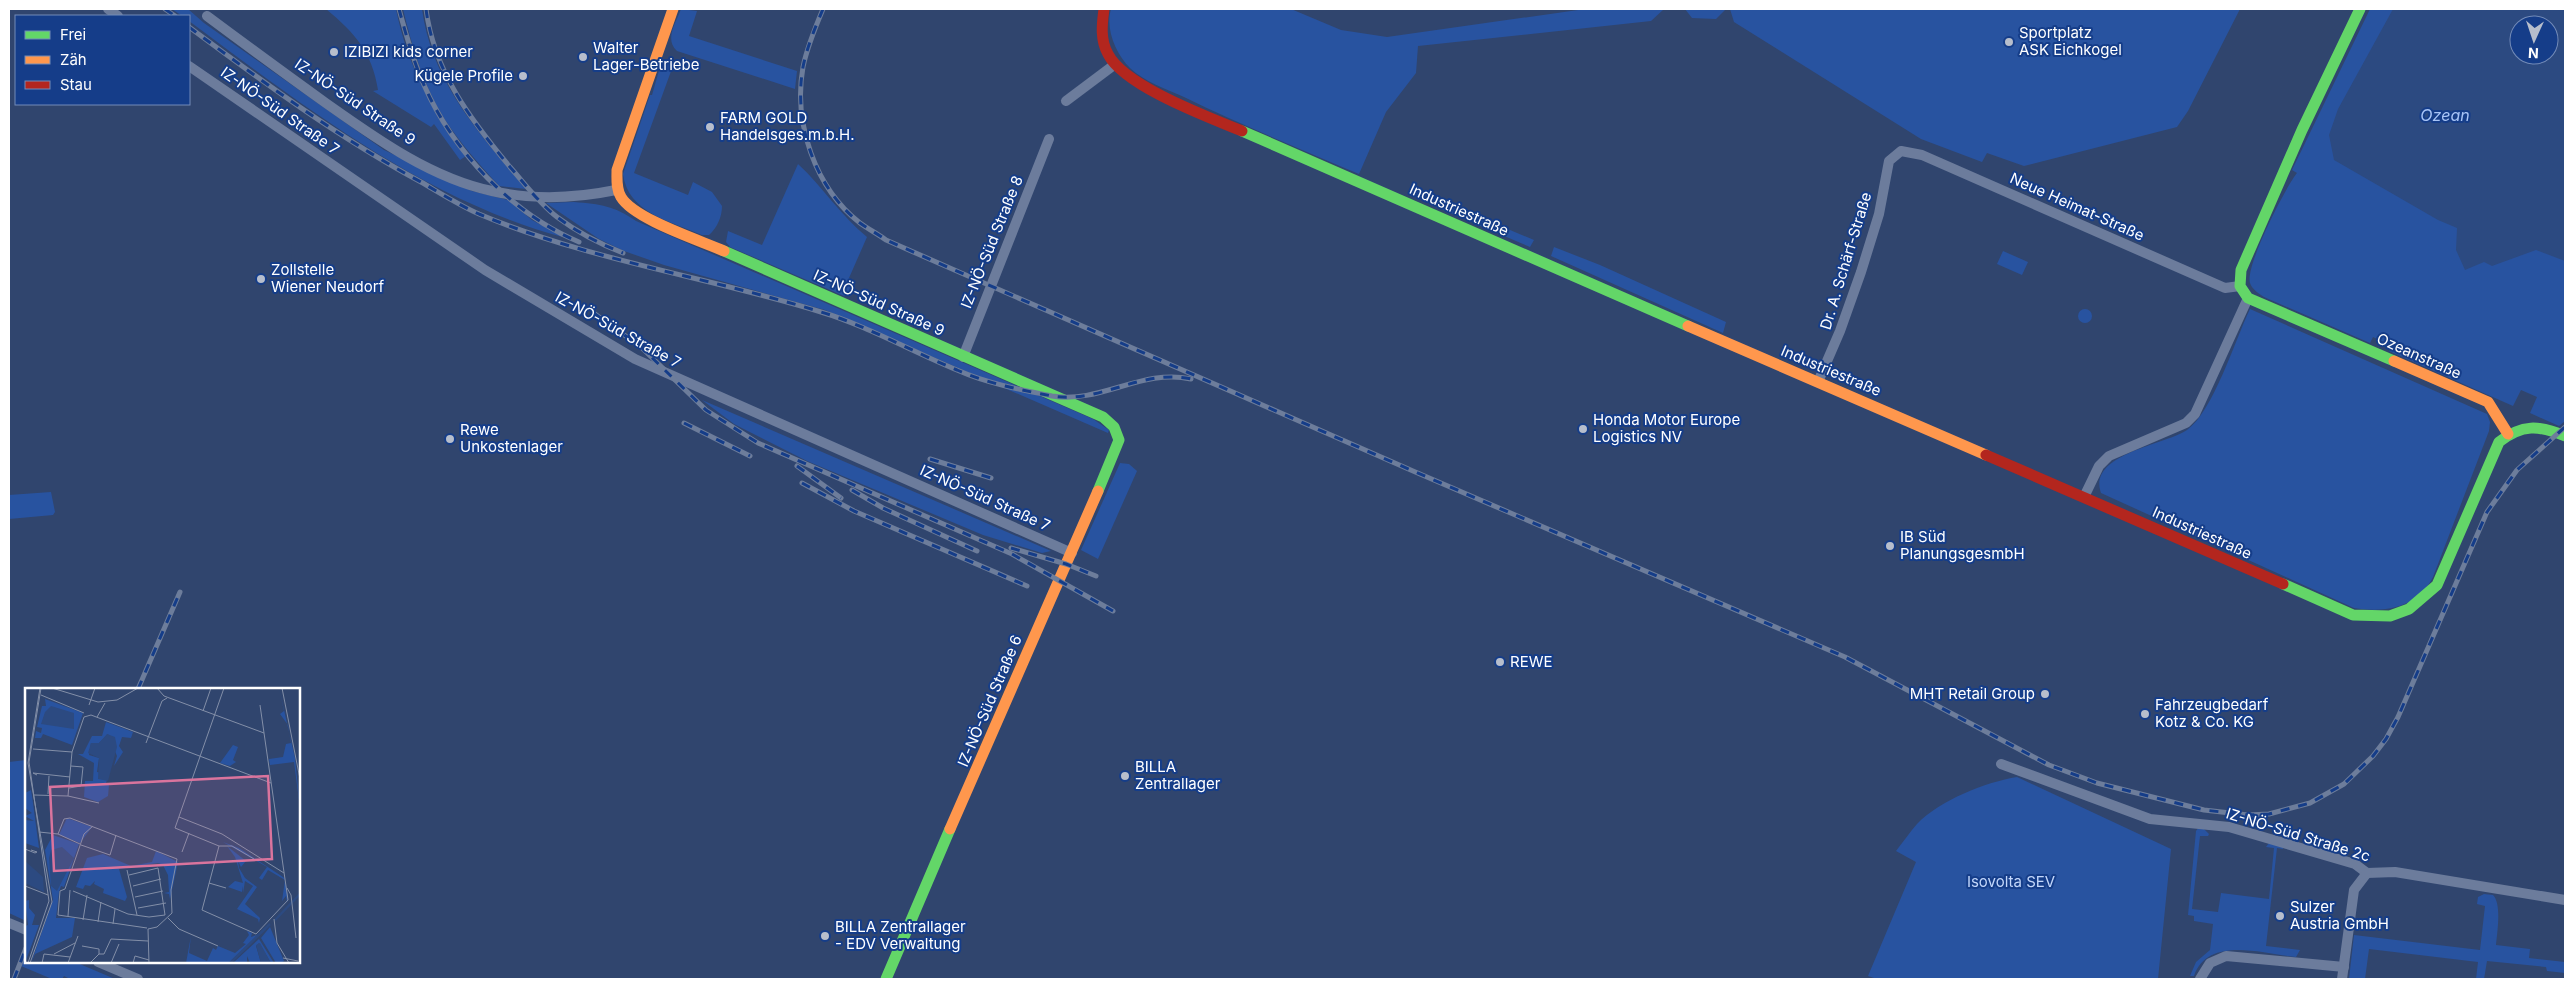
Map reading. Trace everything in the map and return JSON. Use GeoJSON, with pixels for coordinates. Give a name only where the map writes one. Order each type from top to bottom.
{"type":"FeatureCollection","features":[{"type":"Feature","properties":{"kind":"street"},"geometry":{"type":"LineString","coordinates":[[616,190],[616,170],[673,9]]}},
{"type":"Feature","properties":{"kind":"street","name":"Industriestraße"},"geometry":{"type":"LineString","coordinates":[[1104,9],[1102,20],[1104,45],[1114,65],[1131,81],[1220,122],[2354,615],[2373,619],[2393,617],[2416,606],[2437,585],[2499,442],[2508,434]]}},
{"type":"Feature","properties":{"kind":"street"},"geometry":{"type":"LineString","coordinates":[[2084,497],[2099,466],[2109,456],[2186,423],[2195,414],[2248,298],[2240,286],[2241,270],[2302,130],[2360,9]]}},
{"type":"Feature","properties":{"kind":"street","name":"IZ-NÖ-Süd Straße 9"},"geometry":{"type":"LineString","coordinates":[[207,16],[370,134],[411,158],[458,180],[490,191],[535,196],[591,195],[616,190],[624,202],[637,213],[1103,417],[1113,424],[1119,434]]}},
{"type":"Feature","properties":{"kind":"street"},"geometry":{"type":"LineString","coordinates":[[1066,101],[1114,65]]}},
{"type":"Feature","properties":{"kind":"street","name":"IZ-NÖ-Süd Straße 7"},"geometry":{"type":"LineString","coordinates":[[190,67],[485,270],[635,359],[1072,553]]}},
{"type":"Feature","properties":{"kind":"street","name":"IZ-NÖ-Süd Straße 8"},"geometry":{"type":"LineString","coordinates":[[963,356],[1049,139]]}},
{"type":"Feature","properties":{"kind":"street","name":"Neue Heimat-Straße"},"geometry":{"type":"LineString","coordinates":[[1901,151],[1922,155],[2225,288],[2240,286]]}},
{"type":"Feature","properties":{"kind":"street","name":"Dr. A. Schärf-Straße"},"geometry":{"type":"LineString","coordinates":[[1818,382],[1840,331],[1861,272],[1879,214],[1889,161],[1901,151]]}},
{"type":"Feature","properties":{"kind":"street","name":"Ozeanstraße"},"geometry":{"type":"LineString","coordinates":[[2248,298],[2488,402],[2495,410],[2508,434]]}},
{"type":"Feature","properties":{"kind":"street"},"geometry":{"type":"LineString","coordinates":[[2508,434],[2522,427],[2539,426],[2565,436]]}},
{"type":"Feature","properties":{"kind":"street","name":"IZ-NÖ-Süd Straße 6"},"geometry":{"type":"LineString","coordinates":[[886,979],[1003,704],[1072,553],[1116,450],[1119,434]]}},
{"type":"Feature","properties":{"kind":"street","name":"IZ-NÖ-Süd Straße 2c"},"geometry":{"type":"LineString","coordinates":[[2001,764],[2150,819],[2230,827],[2355,864],[2367,873],[2395,872],[2565,900]]}},
{"type":"Feature","properties":{"kind":"street"},"geometry":{"type":"LineString","coordinates":[[2342,979],[2354,890],[2367,873]]}},
{"type":"Feature","properties":{"kind":"street"},"geometry":{"type":"LineString","coordinates":[[9,923],[25,930]]}},
{"type":"Feature","properties":{"kind":"street"},"geometry":{"type":"LineString","coordinates":[[2200,979],[2210,963],[2226,956],[2344,967]]}},
{"type":"Feature","properties":{"kind":"street"},"geometry":{"type":"LineString","coordinates":[[100,963],[138,979]]}},
{"type":"Feature","properties":{"kind":"green space"},"geometry":{"type":"Polygon","coordinates":[[[172,9],[188,9],[204,23],[384,150],[472,191],[508,200],[532,220],[563,237],[512,221],[413,175],[320,117],[190,22],[190,15],[181,15],[172,9]]]}},
{"type":"Feature","properties":{"kind":"green space"},"geometry":{"type":"Polygon","coordinates":[[[326,9],[396,9],[407,49],[422,86],[442,122],[466,156],[460,160],[434,124],[431,127],[373,91],[378,90],[367,54],[346,26],[326,9]]]}},
{"type":"Feature","properties":{"kind":"green space"},"geometry":{"type":"Polygon","coordinates":[[[403,9],[422,9],[427,36],[447,84],[476,127],[526,189],[499,186],[464,146],[445,120],[431,94],[420,66],[410,38],[403,9]]]}},
{"type":"Feature","properties":{"kind":"green space"},"geometry":{"type":"Polygon","coordinates":[[[681,9],[697,11],[689,36],[797,71],[795,89],[677,51],[671,41],[671,36],[681,9]]]}},
{"type":"Feature","properties":{"kind":"green space"},"geometry":{"type":"Polygon","coordinates":[[[1111,9],[1291,9],[1341,30],[1387,37],[1585,9],[1664,9],[1651,21],[1418,46],[1416,73],[1386,112],[1359,174],[1271,137],[1142,77],[1130,68],[1116,48],[1109,25],[1111,9]]]}},
{"type":"Feature","properties":{"kind":"green space"},"geometry":{"type":"Polygon","coordinates":[[[1685,9],[1726,9],[1716,19],[1692,18],[1685,9]]]}},
{"type":"Feature","properties":{"kind":"green space"},"geometry":{"type":"Polygon","coordinates":[[[1730,9],[2240,9],[2188,111],[2177,127],[2024,166],[1987,153],[1982,162],[1921,139],[1734,22],[1730,9]]]}},
{"type":"Feature","properties":{"kind":"green space"},"geometry":{"type":"Polygon","coordinates":[[[2370,9],[2565,9],[2565,421],[2559,426],[2530,413],[2537,397],[2521,390],[2513,406],[2389,351],[2392,346],[2373,337],[2370,343],[2264,297],[2256,291],[2250,283],[2250,274],[2254,261],[2267,227],[2297,173],[2292,170],[2370,9]]]}},
{"type":"Feature","properties":{"kind":"green space"},"geometry":{"type":"Polygon","coordinates":[[[669,62],[674,63],[634,173],[688,195],[693,182],[712,192],[722,206],[722,210],[717,226],[709,235],[702,235],[664,220],[642,207],[633,198],[623,174],[650,95],[652,95],[660,67],[669,62]]]}},
{"type":"Feature","properties":{"kind":"green space"},"geometry":{"type":"Polygon","coordinates":[[[798,164],[848,220],[867,237],[849,278],[854,281],[848,294],[844,296],[730,247],[726,242],[728,231],[762,245],[798,164]]]}},
{"type":"Feature","properties":{"kind":"green space"},"geometry":{"type":"Polygon","coordinates":[[[1432,197],[1534,240],[1530,247],[1429,204],[1432,197]]]}},
{"type":"Feature","properties":{"kind":"green space"},"geometry":{"type":"Polygon","coordinates":[[[574,202],[600,205],[614,209],[636,221],[1093,419],[1109,430],[1108,433],[825,310],[664,265],[624,251],[599,239],[546,203],[574,202]]]}},
{"type":"Feature","properties":{"kind":"green space"},"geometry":{"type":"Polygon","coordinates":[[[1554,247],[1600,265],[1726,322],[1723,333],[1551,256],[1554,247]]]}},
{"type":"Feature","properties":{"kind":"green space"},"geometry":{"type":"Polygon","coordinates":[[[2003,251],[2028,262],[2022,275],[1997,264],[2003,251]]]}},
{"type":"Feature","properties":{"kind":"green space"},"geometry":{"type":"Polygon","coordinates":[[[2085,309],[2090,311],[2092,316],[2090,321],[2085,323],[2080,321],[2078,316],[2080,311],[2085,309]]]}},
{"type":"Feature","properties":{"kind":"green space"},"geometry":{"type":"Polygon","coordinates":[[[2250,309],[2487,414],[2490,422],[2489,431],[2433,577],[2418,596],[2409,602],[2389,609],[2354,608],[2101,493],[2100,480],[2105,469],[2116,460],[2130,452],[2187,430],[2197,421],[2206,408],[2223,374],[2250,309]]]}},
{"type":"Feature","properties":{"kind":"green space"},"geometry":{"type":"Polygon","coordinates":[[[702,400],[1051,551],[1042,553],[983,535],[807,461],[734,424],[702,400]]]}},
{"type":"Feature","properties":{"kind":"green space"},"geometry":{"type":"Polygon","coordinates":[[[1120,463],[1129,464],[1137,471],[1098,559],[1081,550],[1120,463]]]}},
{"type":"Feature","properties":{"kind":"green space"},"geometry":{"type":"Polygon","coordinates":[[[51,492],[55,512],[53,515],[9,519],[9,495],[51,492]]]}},
{"type":"Feature","properties":{"kind":"green space"},"geometry":{"type":"Polygon","coordinates":[[[25,760],[25,921],[9,913],[9,762],[25,760]]]}},
{"type":"Feature","properties":{"kind":"green space","name":"Isovolta SEV"},"geometry":{"type":"Polygon","coordinates":[[[2017,777],[2171,849],[2158,979],[1877,979],[1868,976],[1916,862],[1896,851],[1917,824],[1938,807],[1964,793],[2005,779],[2017,777]]]}},
{"type":"Feature","properties":{"kind":"green space"},"geometry":{"type":"Polygon","coordinates":[[[2199,827],[2209,834],[2208,836],[2200,836],[2192,909],[2218,912],[2221,893],[2269,899],[2274,848],[2266,847],[2269,843],[2283,846],[2283,849],[2277,848],[2266,946],[2300,950],[2296,957],[2253,951],[2224,951],[2211,955],[2201,963],[2194,976],[2190,976],[2196,962],[2210,950],[2213,924],[2194,921],[2194,916],[2188,915],[2196,831],[2199,827]]]}},
{"type":"Feature","properties":{"kind":"green space"},"geometry":{"type":"Polygon","coordinates":[[[2484,894],[2493,895],[2496,899],[2498,919],[2496,945],[2530,949],[2529,958],[2565,962],[2565,973],[2547,971],[2546,967],[2487,961],[2484,979],[2476,979],[2478,962],[2369,949],[2365,979],[2349,979],[2354,935],[2480,950],[2485,906],[2477,904],[2478,897],[2484,894]]]}},
{"type":"Feature","properties":{"kind":"green space"},"geometry":{"type":"Polygon","coordinates":[[[25,957],[25,963],[77,963],[115,979],[70,979],[64,976],[62,979],[52,979],[21,966],[25,957]]]}},
{"type":"Feature","properties":{"kind":"water","name":"Ozean"},"geometry":{"type":"Polygon","coordinates":[[[2393,9],[2565,9],[2565,261],[2536,250],[2492,266],[2484,262],[2465,270],[2456,250],[2457,228],[2438,220],[2334,160],[2329,135],[2338,109],[2393,9]]]}},
{"type":"Feature","properties":{"kind":"railway"},"geometry":{"type":"LineString","coordinates":[[165,9],[174,15]]}},
{"type":"Feature","properties":{"kind":"railway"},"geometry":{"type":"LineString","coordinates":[[399,9],[413,57],[424,85],[436,110],[468,156],[487,178],[531,215],[554,230],[579,242]]}},
{"type":"Feature","properties":{"kind":"railway"},"geometry":{"type":"LineString","coordinates":[[426,9],[430,32],[446,74],[468,113],[496,149],[532,193],[557,217],[589,237],[623,253]]}},
{"type":"Feature","properties":{"kind":"railway"},"geometry":{"type":"LineString","coordinates":[[823,9],[814,30],[803,67],[801,110],[805,132],[811,153],[831,192],[844,209],[860,223],[886,240],[1413,471],[1845,657],[2049,765],[2097,783],[2204,810],[2248,815],[2269,814],[2310,803],[2344,784],[2373,756],[2386,739],[2398,717],[2487,512],[2517,470],[2565,427]]}},
{"type":"Feature","properties":{"kind":"railway"},"geometry":{"type":"LineString","coordinates":[[190,28],[273,89],[361,147],[464,207],[520,230],[605,256],[735,288],[838,317],[968,375],[1016,389],[1052,396],[1070,397],[1088,395],[1156,378],[1191,379]]}},
{"type":"Feature","properties":{"kind":"railway"},"geometry":{"type":"LineString","coordinates":[[595,314],[641,347],[706,410],[758,443],[1012,554],[1113,611]]}},
{"type":"Feature","properties":{"kind":"railway"},"geometry":{"type":"LineString","coordinates":[[684,423],[750,456]]}},
{"type":"Feature","properties":{"kind":"railway"},"geometry":{"type":"LineString","coordinates":[[930,459],[991,478]]}},
{"type":"Feature","properties":{"kind":"railway"},"geometry":{"type":"LineString","coordinates":[[797,466],[841,498]]}},
{"type":"Feature","properties":{"kind":"railway"},"geometry":{"type":"LineString","coordinates":[[802,483],[854,511],[1027,586]]}},
{"type":"Feature","properties":{"kind":"railway"},"geometry":{"type":"LineString","coordinates":[[852,490],[883,508],[977,551]]}},
{"type":"Feature","properties":{"kind":"railway"},"geometry":{"type":"LineString","coordinates":[[1011,548],[1066,564],[1096,576]]}},
{"type":"Feature","properties":{"kind":"railway"},"geometry":{"type":"LineString","coordinates":[[138,688],[180,592]]}},
{"type":"Feature","properties":{"kind":"railway"},"geometry":{"type":"LineString","coordinates":[[14,979],[25,951]]}},
{"type":"Feature","properties":{"kind":"traffic: fast"},"geometry":{"type":"LineString","coordinates":[[2360,9],[2302,130],[2241,270],[2240,286],[2248,298],[2394,361]]}},
{"type":"Feature","properties":{"kind":"traffic: fast"},"geometry":{"type":"LineString","coordinates":[[1242,131],[1688,326]]}},
{"type":"Feature","properties":{"kind":"traffic: fast"},"geometry":{"type":"LineString","coordinates":[[724,251],[1103,417],[1114,427],[1119,440],[1098,491]]}},
{"type":"Feature","properties":{"kind":"traffic: fast"},"geometry":{"type":"LineString","coordinates":[[2283,584],[2353,615],[2390,616],[2409,609],[2437,585],[2499,442],[2515,432],[2531,428],[2539,428],[2565,436]]}},
{"type":"Feature","properties":{"kind":"traffic: fast"},"geometry":{"type":"LineString","coordinates":[[886,979],[950,829]]}},
{"type":"Feature","properties":{"kind":"traffic: slow"},"geometry":{"type":"LineString","coordinates":[[673,9],[617,170],[619,194],[628,205],[653,221],[724,251]]}},
{"type":"Feature","properties":{"kind":"traffic: slow"},"geometry":{"type":"LineString","coordinates":[[1688,326],[1986,455]]}},
{"type":"Feature","properties":{"kind":"traffic: slow"},"geometry":{"type":"LineString","coordinates":[[2394,361],[2488,402],[2508,434]]}},
{"type":"Feature","properties":{"kind":"traffic: slow"},"geometry":{"type":"LineString","coordinates":[[950,829],[1098,491]]}},
{"type":"Feature","properties":{"kind":"traffic: jam"},"geometry":{"type":"LineString","coordinates":[[1104,9],[1102,26],[1105,49],[1117,66],[1148,89],[1189,109],[1242,131]]}},
{"type":"Feature","properties":{"kind":"traffic: jam"},"geometry":{"type":"LineString","coordinates":[[1986,455],[2283,584]]}},
{"type":"Feature","properties":{"kind":"place","name":"Sportplatz ASK Eichkogel"},"geometry":{"type":"Point","coordinates":[2009,42]}},
{"type":"Feature","properties":{"kind":"place","name":"IZIBIZI kids corner"},"geometry":{"type":"Point","coordinates":[334,52]}},
{"type":"Feature","properties":{"kind":"place","name":"Walter Lager-Betriebe"},"geometry":{"type":"Point","coordinates":[583,57]}},
{"type":"Feature","properties":{"kind":"place","name":"Kügele Profile"},"geometry":{"type":"Point","coordinates":[523,76]}},
{"type":"Feature","properties":{"kind":"place","name":"FARM GOLD Handelsges.m.b.H."},"geometry":{"type":"Point","coordinates":[710,127]}},
{"type":"Feature","properties":{"kind":"place","name":"Zollstelle Wiener Neudorf"},"geometry":{"type":"Point","coordinates":[261,279]}},
{"type":"Feature","properties":{"kind":"place","name":"Honda Motor Europe Logistics NV"},"geometry":{"type":"Point","coordinates":[1583,429]}},
{"type":"Feature","properties":{"kind":"place","name":"Rewe Unkostenlager"},"geometry":{"type":"Point","coordinates":[450,439]}},
{"type":"Feature","properties":{"kind":"place","name":"IB Süd PlanungsgesmbH"},"geometry":{"type":"Point","coordinates":[1890,546]}},
{"type":"Feature","properties":{"kind":"place","name":"REWE"},"geometry":{"type":"Point","coordinates":[1500,662]}},
{"type":"Feature","properties":{"kind":"place","name":"MHT Retail Group"},"geometry":{"type":"Point","coordinates":[2045,694]}},
{"type":"Feature","properties":{"kind":"place","name":"Fahrzeugbedarf Kotz & Co. KG"},"geometry":{"type":"Point","coordinates":[2145,714]}},
{"type":"Feature","properties":{"kind":"place","name":"BILLA Zentrallager"},"geometry":{"type":"Point","coordinates":[1125,776]}},
{"type":"Feature","properties":{"kind":"place","name":"Sulzer Austria GmbH"},"geometry":{"type":"Point","coordinates":[2280,916]}},
{"type":"Feature","properties":{"kind":"place","name":"BILLA Zentrallager - EDV Verwaltung"},"geometry":{"type":"Point","coordinates":[825,936]}}]}
